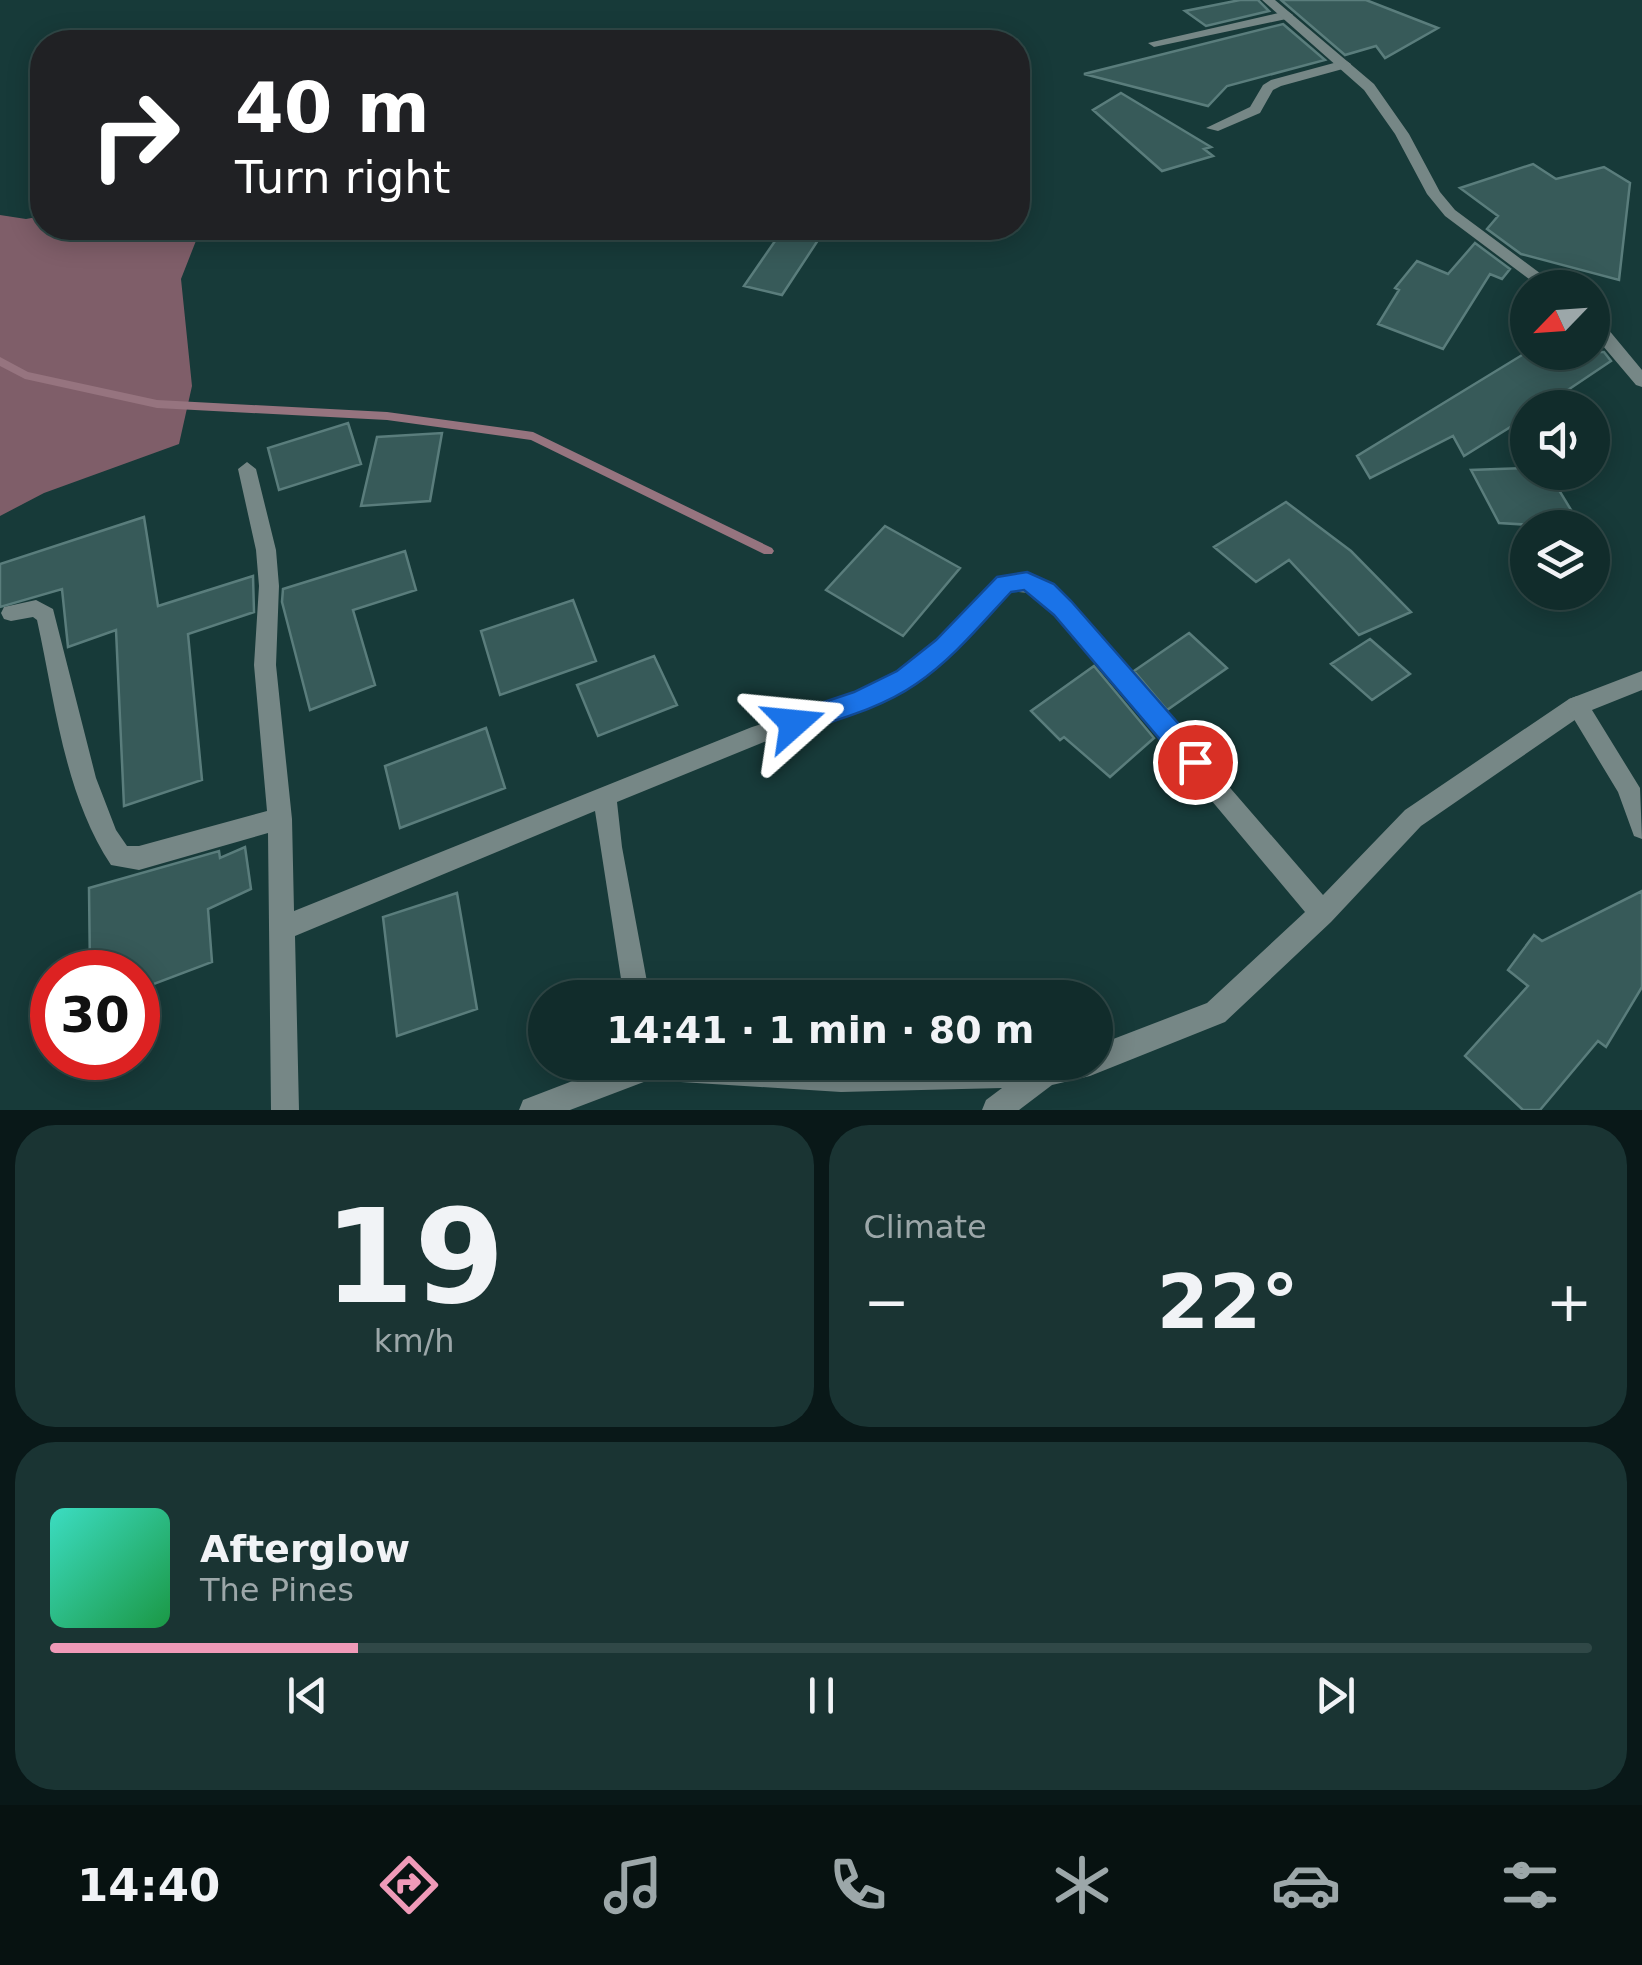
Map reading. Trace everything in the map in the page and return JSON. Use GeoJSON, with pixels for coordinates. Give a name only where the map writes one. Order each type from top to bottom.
{"type":"FeatureCollection","features":[{"type":"Feature","properties":{"kind":"street"},"geometry":{"type":"LineString","coordinates":[[1268,0],[1346,64],[1385,108],[1434,194],[1450,213],[1528,270]]}},
{"type":"Feature","properties":{"kind":"street"},"geometry":{"type":"LineString","coordinates":[[1154,43],[1288,15]]}},
{"type":"Feature","properties":{"kind":"street"},"geometry":{"type":"LineString","coordinates":[[1213,128],[1255,110],[1268,88],[1276,83],[1346,64]]}},
{"type":"Feature","properties":{"kind":"street"},"geometry":{"type":"LineString","coordinates":[[1610,343],[1642,381]]}},
{"type":"Feature","properties":{"kind":"street"},"geometry":{"type":"LineString","coordinates":[[247,469],[266,550],[269,586],[264,665],[280,819],[286,1110]]}},
{"type":"Feature","properties":{"kind":"street"},"geometry":{"type":"LineString","coordinates":[[280,929],[760,734],[861,701],[906,678],[944,648],[1005,583],[1027,581],[1045,591],[1062,608],[1322,913]]}},
{"type":"Feature","properties":{"kind":"street"},"geometry":{"type":"LineString","coordinates":[[10,613],[36,608],[46,615],[87,786],[106,842],[120,857],[139,858],[280,819]]}},
{"type":"Feature","properties":{"kind":"street"},"geometry":{"type":"LineString","coordinates":[[1113,1054],[1216,1013],[1322,913],[1414,818],[1577,706],[1642,680]]}},
{"type":"Feature","properties":{"kind":"street"},"geometry":{"type":"LineString","coordinates":[[1577,706],[1628,788],[1642,828]]}},
{"type":"Feature","properties":{"kind":"street"},"geometry":{"type":"LineString","coordinates":[[604,796],[633,980]]}},
{"type":"Feature","properties":{"kind":"street"},"geometry":{"type":"LineString","coordinates":[[533,1110],[609,1080]]}},
{"type":"Feature","properties":{"kind":"street"},"geometry":{"type":"LineString","coordinates":[[996,1110],[1036,1080]]}},
{"type":"Feature","properties":{"kind":"shaded area"},"geometry":{"type":"Polygon","coordinates":[[[0,215],[30,218],[30,240],[196,240],[181,279],[192,386],[179,444],[44,493],[0,516],[0,215]]]}},
{"type":"Feature","properties":{"kind":"building"},"geometry":{"type":"Polygon","coordinates":[[[1258,0],[1269,11],[1206,26],[1185,11],[1258,0]]]}},
{"type":"Feature","properties":{"kind":"building"},"geometry":{"type":"Polygon","coordinates":[[[1281,0],[1366,0],[1438,28],[1385,58],[1376,46],[1345,55],[1281,0]]]}},
{"type":"Feature","properties":{"kind":"building"},"geometry":{"type":"Polygon","coordinates":[[[1283,24],[1325,60],[1227,86],[1208,106],[1084,74],[1283,24]]]}},
{"type":"Feature","properties":{"kind":"building"},"geometry":{"type":"Polygon","coordinates":[[[1121,93],[1211,147],[1204,149],[1213,156],[1162,171],[1093,110],[1121,93]]]}},
{"type":"Feature","properties":{"kind":"building"},"geometry":{"type":"Polygon","coordinates":[[[1533,164],[1556,179],[1604,167],[1630,183],[1619,280],[1610,278],[1610,270],[1581,270],[1521,254],[1487,229],[1498,216],[1460,188],[1533,164]]]}},
{"type":"Feature","properties":{"kind":"building"},"geometry":{"type":"Polygon","coordinates":[[[776,240],[818,240],[782,295],[744,286],[776,240]]]}},
{"type":"Feature","properties":{"kind":"building"},"geometry":{"type":"Polygon","coordinates":[[[1475,243],[1510,269],[1502,279],[1490,274],[1443,349],[1378,324],[1399,290],[1395,288],[1417,261],[1448,274],[1475,243]]]}},
{"type":"Feature","properties":{"kind":"building"},"geometry":{"type":"Polygon","coordinates":[[[1510,362],[1510,370],[1598,370],[1568,390],[1510,390],[1510,427],[1464,456],[1453,436],[1370,478],[1357,456],[1510,362]]]}},
{"type":"Feature","properties":{"kind":"building"},"geometry":{"type":"Polygon","coordinates":[[[348,423],[361,464],[279,490],[268,448],[348,423]]]}},
{"type":"Feature","properties":{"kind":"building"},"geometry":{"type":"Polygon","coordinates":[[[442,433],[430,501],[361,506],[377,437],[442,433]]]}},
{"type":"Feature","properties":{"kind":"building"},"geometry":{"type":"Polygon","coordinates":[[[1510,469],[1510,490],[1559,490],[1571,510],[1510,510],[1510,524],[1499,523],[1471,470],[1510,469]]]}},
{"type":"Feature","properties":{"kind":"building"},"geometry":{"type":"Polygon","coordinates":[[[1286,502],[1351,551],[1411,612],[1359,635],[1289,560],[1256,582],[1214,547],[1286,502]]]}},
{"type":"Feature","properties":{"kind":"building"},"geometry":{"type":"Polygon","coordinates":[[[144,517],[158,606],[253,576],[254,612],[188,634],[202,780],[124,806],[116,630],[68,647],[62,589],[0,607],[0,564],[144,517]]]}},
{"type":"Feature","properties":{"kind":"building"},"geometry":{"type":"Polygon","coordinates":[[[885,526],[960,568],[903,636],[826,590],[885,526]]]}},
{"type":"Feature","properties":{"kind":"building"},"geometry":{"type":"Polygon","coordinates":[[[405,551],[416,590],[353,610],[375,685],[310,710],[282,602],[283,589],[405,551]]]}},
{"type":"Feature","properties":{"kind":"building"},"geometry":{"type":"Polygon","coordinates":[[[573,600],[596,661],[500,695],[481,631],[573,600]]]}},
{"type":"Feature","properties":{"kind":"building"},"geometry":{"type":"Polygon","coordinates":[[[1189,633],[1227,668],[1167,710],[1134,671],[1189,633]]]}},
{"type":"Feature","properties":{"kind":"building"},"geometry":{"type":"Polygon","coordinates":[[[1370,639],[1410,674],[1372,700],[1331,664],[1370,639]]]}},
{"type":"Feature","properties":{"kind":"building"},"geometry":{"type":"Polygon","coordinates":[[[654,656],[677,705],[598,736],[577,685],[654,656]]]}},
{"type":"Feature","properties":{"kind":"building"},"geometry":{"type":"Polygon","coordinates":[[[1094,666],[1154,738],[1110,777],[1064,737],[1060,740],[1031,711],[1094,666]]]}},
{"type":"Feature","properties":{"kind":"building"},"geometry":{"type":"Polygon","coordinates":[[[486,728],[505,788],[400,828],[385,766],[486,728]]]}},
{"type":"Feature","properties":{"kind":"building"},"geometry":{"type":"Polygon","coordinates":[[[245,847],[251,889],[208,909],[212,962],[160,982],[160,950],[90,950],[89,888],[219,851],[220,858],[245,847]]]}},
{"type":"Feature","properties":{"kind":"building"},"geometry":{"type":"Polygon","coordinates":[[[1642,891],[1642,987],[1606,1047],[1598,1041],[1540,1110],[1523,1110],[1465,1056],[1528,986],[1508,970],[1534,935],[1542,941],[1642,891]]]}},
{"type":"Feature","properties":{"kind":"building"},"geometry":{"type":"Polygon","coordinates":[[[457,893],[477,1009],[397,1036],[383,917],[457,893]]]}},
{"type":"Feature","properties":{"kind":"waterway"},"geometry":{"type":"LineString","coordinates":[[0,361],[25,375],[157,404],[387,416],[533,436],[768,551]]}},
{"type":"Feature","properties":{"kind":"route"},"geometry":{"type":"LineString","coordinates":[[794,723],[861,701],[906,678],[944,648],[1005,583],[1027,581],[1045,591],[1062,608],[1195,762]]}}]}
